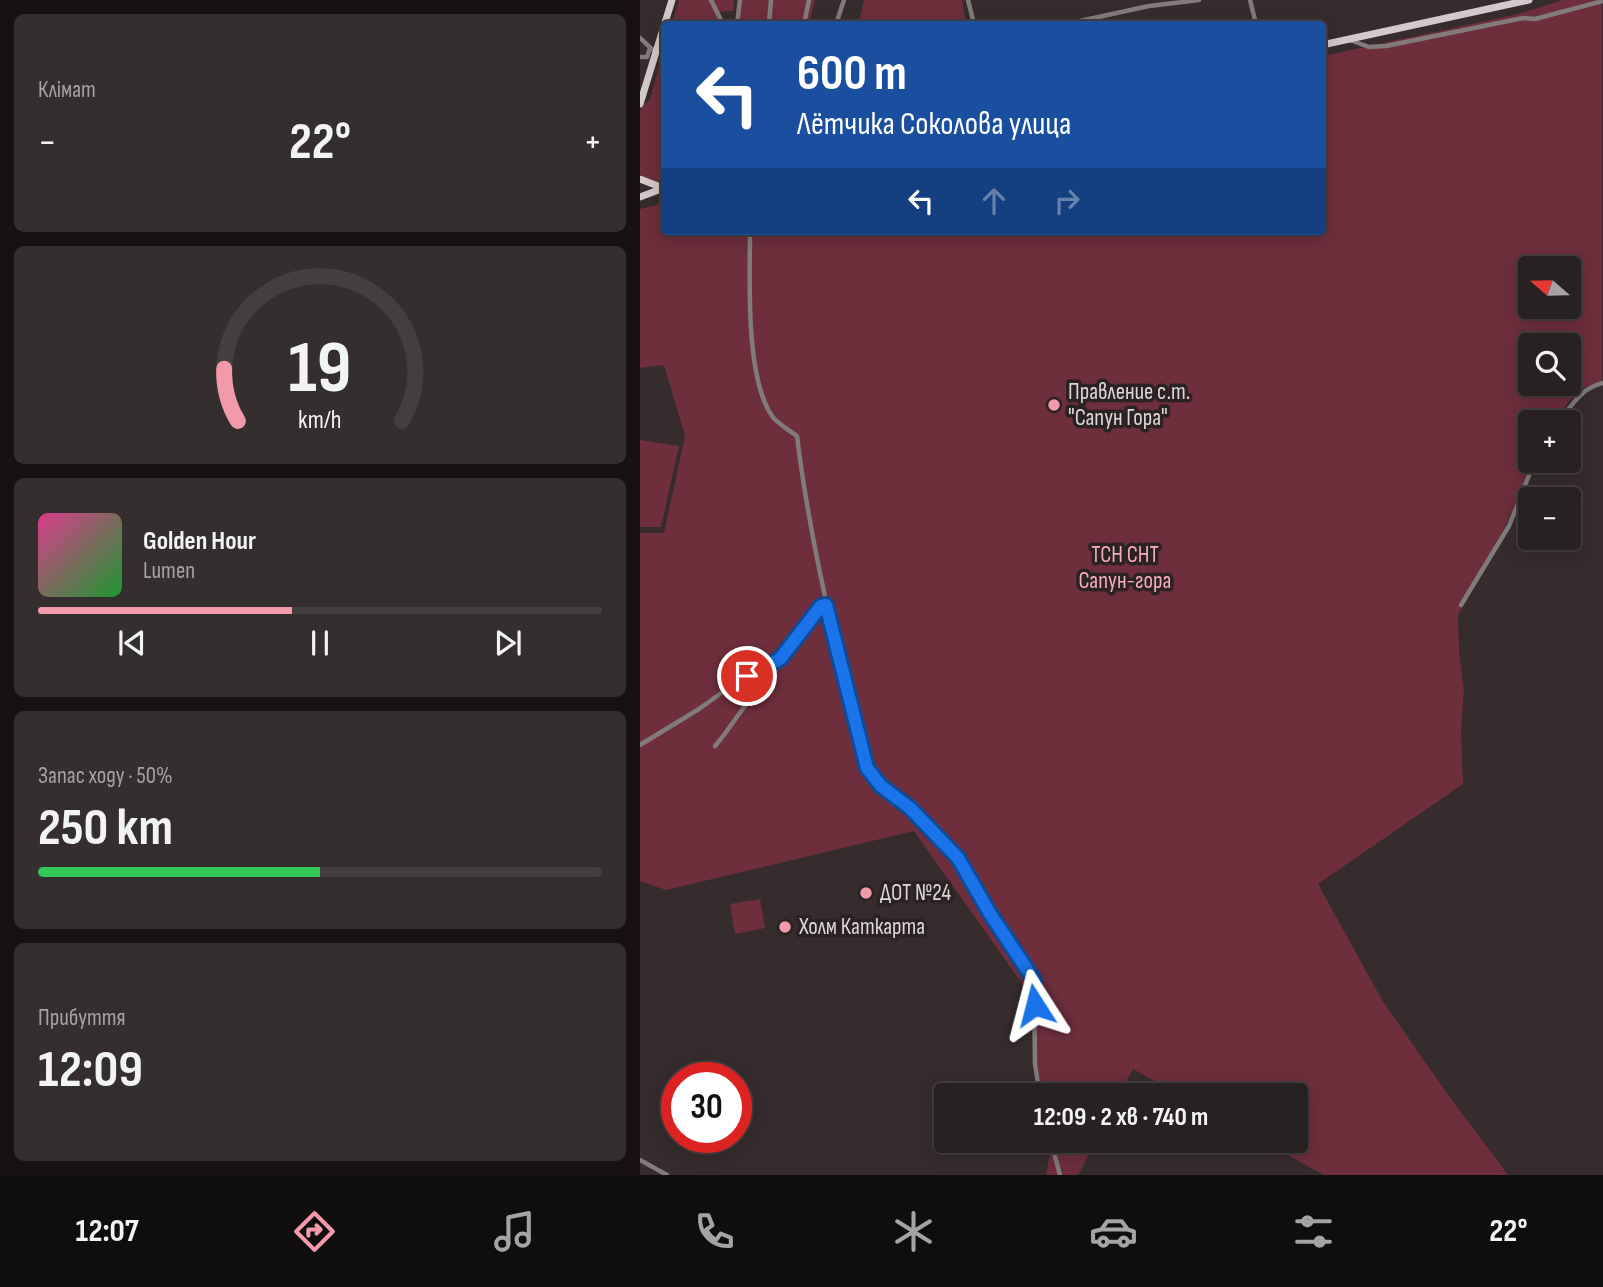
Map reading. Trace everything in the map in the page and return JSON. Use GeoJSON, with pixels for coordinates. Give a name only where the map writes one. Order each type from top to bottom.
{"type":"FeatureCollection","features":[{"type":"Feature","properties":{"kind":"main road"},"geometry":{"type":"LineString","coordinates":[[664,21],[672,0]]}},
{"type":"Feature","properties":{"kind":"main road"},"geometry":{"type":"LineString","coordinates":[[1326,44],[1529,0]]}},
{"type":"Feature","properties":{"kind":"main road"},"geometry":{"type":"LineString","coordinates":[[640,104],[661,29]]}},
{"type":"Feature","properties":{"kind":"main road"},"geometry":{"type":"LineString","coordinates":[[640,179],[661,187]]}},
{"type":"Feature","properties":{"kind":"main road"},"geometry":{"type":"LineString","coordinates":[[640,197],[661,189]]}},
{"type":"Feature","properties":{"kind":"street"},"geometry":{"type":"LineString","coordinates":[[711,0],[722,21]]}},
{"type":"Feature","properties":{"kind":"street"},"geometry":{"type":"LineString","coordinates":[[737,21],[740,0]]}},
{"type":"Feature","properties":{"kind":"street"},"geometry":{"type":"LineString","coordinates":[[769,21],[771,0]]}},
{"type":"Feature","properties":{"kind":"street"},"geometry":{"type":"LineString","coordinates":[[805,21],[809,0]]}},
{"type":"Feature","properties":{"kind":"street"},"geometry":{"type":"LineString","coordinates":[[837,21],[844,0]]}},
{"type":"Feature","properties":{"kind":"street"},"geometry":{"type":"LineString","coordinates":[[968,0],[973,21]]}},
{"type":"Feature","properties":{"kind":"street"},"geometry":{"type":"LineString","coordinates":[[1080,21],[1149,6],[1199,0]]}},
{"type":"Feature","properties":{"kind":"street"},"geometry":{"type":"LineString","coordinates":[[1250,0],[1255,21]]}},
{"type":"Feature","properties":{"kind":"street"},"geometry":{"type":"LineString","coordinates":[[1349,39],[1369,47],[1387,47],[1523,18],[1535,19],[1602,1]]}},
{"type":"Feature","properties":{"kind":"street"},"geometry":{"type":"LineString","coordinates":[[640,38],[653,50],[647,57],[640,57]]}},
{"type":"Feature","properties":{"kind":"street"},"geometry":{"type":"LineString","coordinates":[[750,235],[749,310],[760,393],[774,418],[797,436],[804,497],[826,605],[867,768],[881,786],[910,808],[958,858],[989,912],[1034,980],[1034,1064],[1038,1083]]}},
{"type":"Feature","properties":{"kind":"street"},"geometry":{"type":"LineString","coordinates":[[1568,410],[1583,391],[1591,385],[1602,383]]}},
{"type":"Feature","properties":{"kind":"street"},"geometry":{"type":"LineString","coordinates":[[1461,605],[1509,526],[1530,473]]}},
{"type":"Feature","properties":{"kind":"street"},"geometry":{"type":"LineString","coordinates":[[640,746],[747,676],[780,659],[821,606],[826,605]]}},
{"type":"Feature","properties":{"kind":"street"},"geometry":{"type":"LineString","coordinates":[[715,746],[753,696],[747,676]]}},
{"type":"Feature","properties":{"kind":"street"},"geometry":{"type":"LineString","coordinates":[[1054,1153],[1060,1175]]}},
{"type":"Feature","properties":{"kind":"street"},"geometry":{"type":"LineString","coordinates":[[640,1160],[667,1175]]}},
{"type":"Feature","properties":{"kind":"green space"},"geometry":{"type":"Polygon","coordinates":[[[679,0],[734,0],[733,11],[716,12],[720,21],[673,21],[679,0]]]}},
{"type":"Feature","properties":{"kind":"green space"},"geometry":{"type":"Polygon","coordinates":[[[737,0],[815,0],[810,21],[736,21],[737,0]]]}},
{"type":"Feature","properties":{"kind":"green space"},"geometry":{"type":"Polygon","coordinates":[[[864,0],[962,0],[966,21],[860,21],[864,0]]]}},
{"type":"Feature","properties":{"kind":"green space","name":"ТСН СНТ Сапун-гора"},"geometry":{"type":"Polygon","coordinates":[[[1563,0],[1602,0],[1602,383],[1581,388],[1581,333],[1518,333],[1518,396],[1573,396],[1563,410],[1518,410],[1518,473],[1528,473],[1522,487],[1518,487],[1518,496],[1505,527],[1458,615],[1464,689],[1461,731],[1463,784],[1318,884],[1382,1000],[1508,1175],[1324,1175],[1284,1153],[1308,1153],[1308,1083],[1158,1083],[1133,1069],[1125,1083],[1041,1083],[1023,985],[914,831],[666,890],[640,881],[640,533],[664,533],[685,436],[664,365],[640,368],[640,209],[661,204],[661,235],[1326,235],[1326,55],[1518,14],[1563,0]]]}},
{"type":"Feature","properties":{"kind":"green space"},"geometry":{"type":"Polygon","coordinates":[[[661,58],[661,181],[640,174],[640,112],[642,106],[650,100],[661,58]]]}},
{"type":"Feature","properties":{"kind":"green space"},"geometry":{"type":"Polygon","coordinates":[[[640,440],[679,446],[661,527],[640,527],[640,440]]]}},
{"type":"Feature","properties":{"kind":"green space"},"geometry":{"type":"Polygon","coordinates":[[[760,899],[765,928],[735,934],[730,904],[760,899]]]}},
{"type":"Feature","properties":{"kind":"green space"},"geometry":{"type":"Polygon","coordinates":[[[1050,1153],[1090,1153],[1078,1175],[1046,1175],[1050,1153]]]}},
{"type":"Feature","properties":{"kind":"place","name":"Правление с.т. \"Сапун Гора\""},"geometry":{"type":"Point","coordinates":[1054,405]}},
{"type":"Feature","properties":{"kind":"place","name":"ДОТ №24"},"geometry":{"type":"Point","coordinates":[866,893]}},
{"type":"Feature","properties":{"kind":"place","name":"Холм Каткарта"},"geometry":{"type":"Point","coordinates":[785,927]}},
{"type":"Feature","properties":{"kind":"route"},"geometry":{"type":"LineString","coordinates":[[747,676],[780,659],[821,606],[826,605],[867,768],[881,786],[910,808],[958,858],[989,912],[1034,980],[1035,1005]]}}]}
